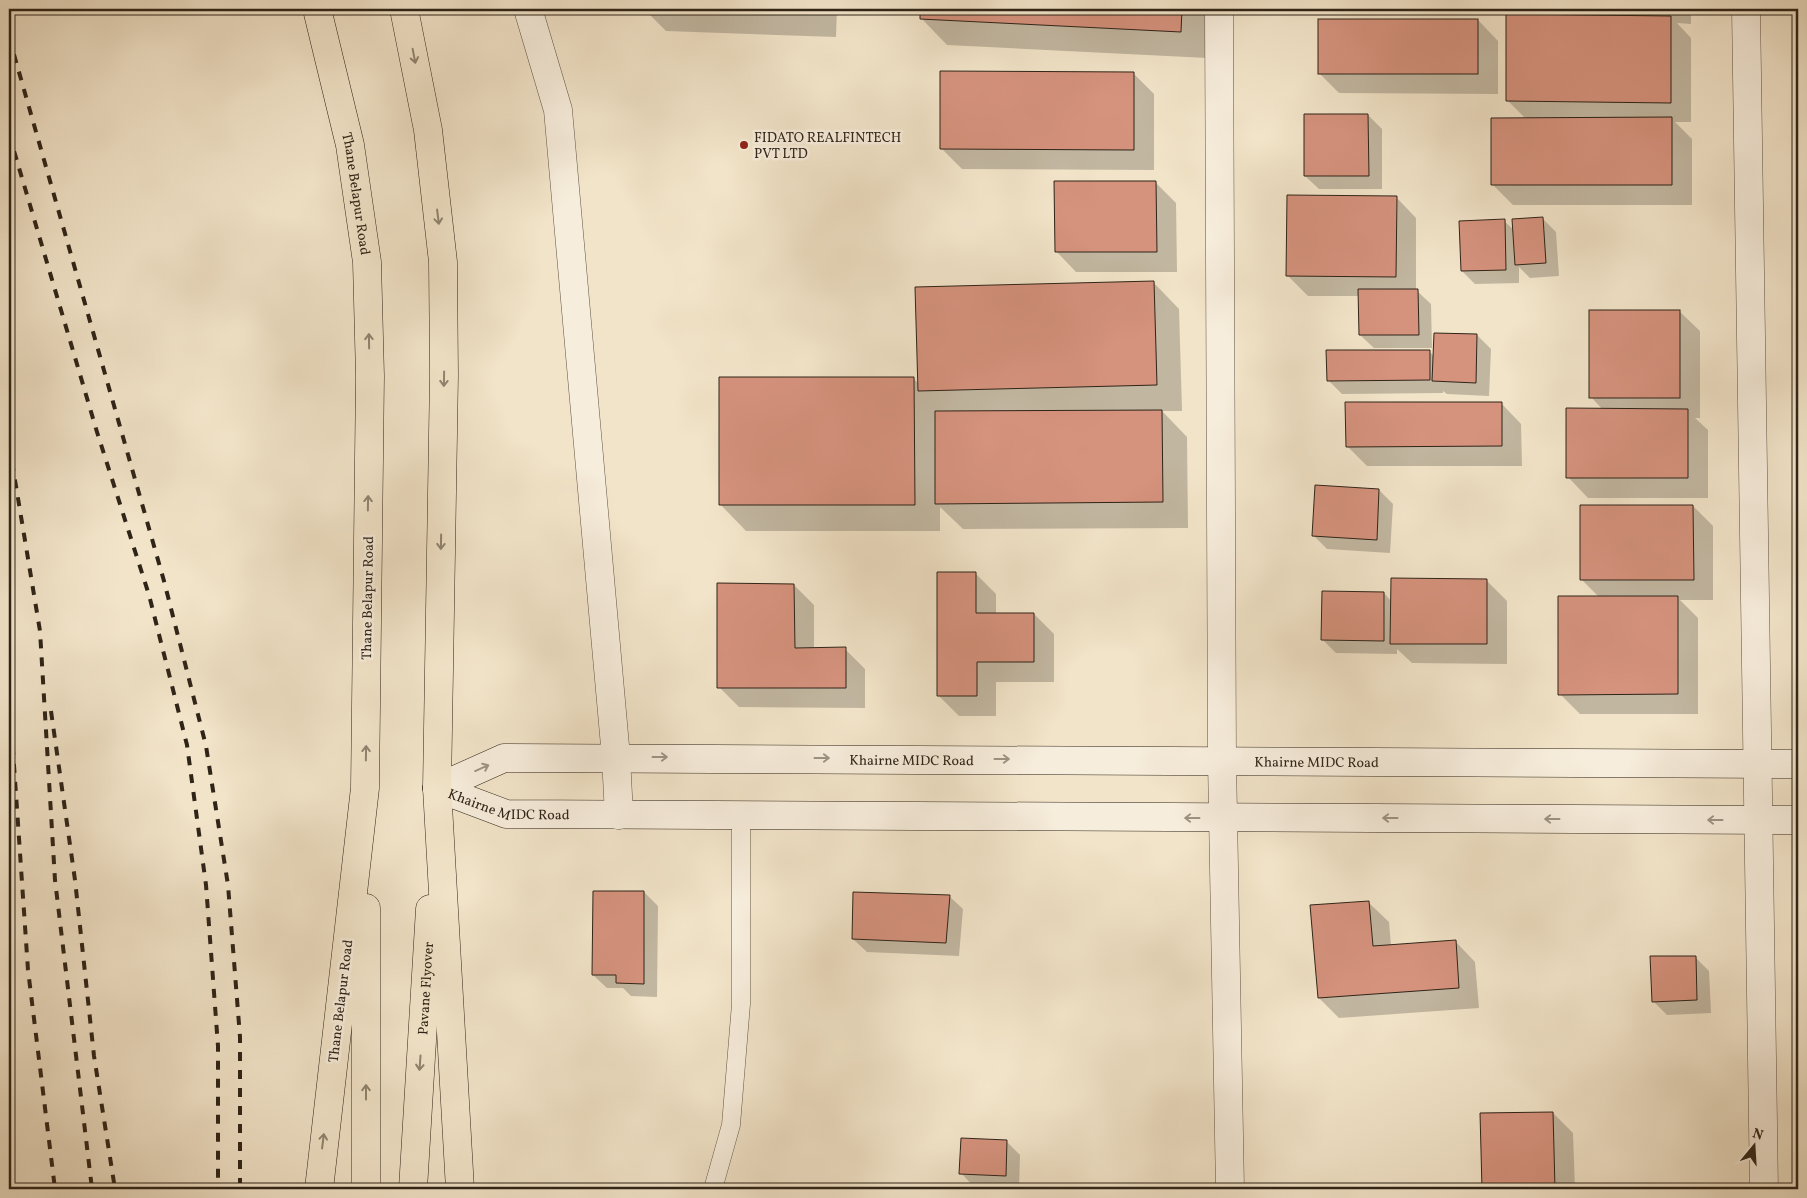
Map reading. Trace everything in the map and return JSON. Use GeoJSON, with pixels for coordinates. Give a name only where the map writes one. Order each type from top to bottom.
{"type":"FeatureCollection","features":[{"type":"Feature","properties":{"kind":"main road","name":"Thane Belapur Road"},"geometry":{"type":"LineString","coordinates":[[317,9],[350,145],[367,262],[370,376],[365,788],[319,1189]]}},
{"type":"Feature","properties":{"kind":"main road"},"geometry":{"type":"LineString","coordinates":[[404,9],[428,130],[443,262],[444,375],[438,788],[460,1189]]}},
{"type":"Feature","properties":{"kind":"main road"},"geometry":{"type":"LineString","coordinates":[[365,788],[366,1182]]}},
{"type":"Feature","properties":{"kind":"main road","name":"Pavane Flyover"},"geometry":{"type":"LineString","coordinates":[[413,1183],[438,788]]}},
{"type":"Feature","properties":{"kind":"street"},"geometry":{"type":"LineString","coordinates":[[528,9],[558,110],[616,756],[619,815]]}},
{"type":"Feature","properties":{"kind":"street"},"geometry":{"type":"LineString","coordinates":[[1219,9],[1222,761],[1230,1189]]}},
{"type":"Feature","properties":{"kind":"street"},"geometry":{"type":"LineString","coordinates":[[1746,9],[1764,1189]]}},
{"type":"Feature","properties":{"kind":"street","name":"Khairne MIDC Road"},"geometry":{"type":"LineString","coordinates":[[438,788],[504,758],[616,756],[1798,764]]}},
{"type":"Feature","properties":{"kind":"street","name":"Khairne MIDC Road"},"geometry":{"type":"LineString","coordinates":[[438,788],[506,814],[1798,820]]}},
{"type":"Feature","properties":{"kind":"lane"},"geometry":{"type":"LineString","coordinates":[[713,1189],[731,1125],[740,1004],[741,815]]}},
{"type":"Feature","properties":{"kind":"building"},"geometry":{"type":"Polygon","coordinates":[[[730,9],[811,9],[810,12],[730,9]]]}},
{"type":"Feature","properties":{"kind":"building"},"geometry":{"type":"Polygon","coordinates":[[[920,9],[1182,9],[1181,32],[920,19],[920,9]]]}},
{"type":"Feature","properties":{"kind":"building"},"geometry":{"type":"Polygon","coordinates":[[[1506,14],[1671,16],[1671,103],[1506,101],[1506,14]]]}},
{"type":"Feature","properties":{"kind":"building"},"geometry":{"type":"Polygon","coordinates":[[[1318,19],[1478,19],[1478,74],[1318,74],[1318,19]]]}},
{"type":"Feature","properties":{"kind":"building"},"geometry":{"type":"Polygon","coordinates":[[[940,71],[1134,72],[1134,150],[940,149],[940,71]]]}},
{"type":"Feature","properties":{"kind":"building"},"geometry":{"type":"Polygon","coordinates":[[[1304,114],[1368,114],[1369,176],[1304,176],[1304,114]]]}},
{"type":"Feature","properties":{"kind":"building"},"geometry":{"type":"Polygon","coordinates":[[[1672,117],[1672,185],[1491,185],[1491,118],[1672,117]]]}},
{"type":"Feature","properties":{"kind":"building"},"geometry":{"type":"Polygon","coordinates":[[[1054,181],[1156,181],[1157,252],[1055,252],[1054,181]]]}},
{"type":"Feature","properties":{"kind":"building"},"geometry":{"type":"Polygon","coordinates":[[[1287,195],[1397,196],[1396,277],[1286,276],[1287,195]]]}},
{"type":"Feature","properties":{"kind":"building"},"geometry":{"type":"Polygon","coordinates":[[[1543,217],[1546,263],[1515,265],[1512,219],[1543,217]]]}},
{"type":"Feature","properties":{"kind":"building"},"geometry":{"type":"Polygon","coordinates":[[[1505,219],[1506,270],[1461,271],[1459,221],[1505,219]]]}},
{"type":"Feature","properties":{"kind":"building"},"geometry":{"type":"Polygon","coordinates":[[[1154,281],[1157,385],[918,391],[915,287],[1154,281]]]}},
{"type":"Feature","properties":{"kind":"building"},"geometry":{"type":"Polygon","coordinates":[[[1358,289],[1418,289],[1419,335],[1359,335],[1358,289]]]}},
{"type":"Feature","properties":{"kind":"building"},"geometry":{"type":"Polygon","coordinates":[[[1589,310],[1680,310],[1680,398],[1589,398],[1589,310]]]}},
{"type":"Feature","properties":{"kind":"building"},"geometry":{"type":"Polygon","coordinates":[[[1434,333],[1477,334],[1476,383],[1432,381],[1434,333]]]}},
{"type":"Feature","properties":{"kind":"building"},"geometry":{"type":"Polygon","coordinates":[[[1326,350],[1430,350],[1430,380],[1327,381],[1326,350]]]}},
{"type":"Feature","properties":{"kind":"building"},"geometry":{"type":"Polygon","coordinates":[[[719,377],[914,377],[915,505],[719,505],[719,377]]]}},
{"type":"Feature","properties":{"kind":"building"},"geometry":{"type":"Polygon","coordinates":[[[1345,402],[1502,402],[1502,446],[1346,447],[1345,402]]]}},
{"type":"Feature","properties":{"kind":"building"},"geometry":{"type":"Polygon","coordinates":[[[1566,408],[1688,409],[1688,478],[1566,478],[1566,408]]]}},
{"type":"Feature","properties":{"kind":"building"},"geometry":{"type":"Polygon","coordinates":[[[1162,410],[1163,502],[935,504],[935,411],[1162,410]]]}},
{"type":"Feature","properties":{"kind":"building"},"geometry":{"type":"Polygon","coordinates":[[[1315,485],[1379,489],[1377,540],[1312,536],[1315,485]]]}},
{"type":"Feature","properties":{"kind":"building"},"geometry":{"type":"Polygon","coordinates":[[[1580,505],[1693,505],[1694,580],[1580,580],[1580,505]]]}},
{"type":"Feature","properties":{"kind":"building"},"geometry":{"type":"Polygon","coordinates":[[[937,572],[976,572],[976,613],[1034,613],[1034,662],[977,662],[977,696],[937,696],[937,572]]]}},
{"type":"Feature","properties":{"kind":"building"},"geometry":{"type":"Polygon","coordinates":[[[1391,578],[1487,579],[1487,644],[1390,644],[1391,578]]]}},
{"type":"Feature","properties":{"kind":"building"},"geometry":{"type":"Polygon","coordinates":[[[717,583],[794,584],[795,648],[846,647],[846,688],[717,688],[717,583]]]}},
{"type":"Feature","properties":{"kind":"building"},"geometry":{"type":"Polygon","coordinates":[[[1322,591],[1384,592],[1384,641],[1321,640],[1322,591]]]}},
{"type":"Feature","properties":{"kind":"building"},"geometry":{"type":"Polygon","coordinates":[[[1558,596],[1678,596],[1678,694],[1558,695],[1558,596]]]}},
{"type":"Feature","properties":{"kind":"building"},"geometry":{"type":"Polygon","coordinates":[[[593,891],[644,891],[644,984],[616,983],[616,975],[592,975],[593,891]]]}},
{"type":"Feature","properties":{"kind":"building"},"geometry":{"type":"Polygon","coordinates":[[[853,892],[950,895],[946,943],[852,939],[853,892]]]}},
{"type":"Feature","properties":{"kind":"building"},"geometry":{"type":"Polygon","coordinates":[[[1369,901],[1373,946],[1456,940],[1459,988],[1318,998],[1310,905],[1369,901]]]}},
{"type":"Feature","properties":{"kind":"building"},"geometry":{"type":"Polygon","coordinates":[[[1650,956],[1696,956],[1697,1000],[1652,1002],[1650,956]]]}},
{"type":"Feature","properties":{"kind":"building"},"geometry":{"type":"Polygon","coordinates":[[[1553,1112],[1555,1189],[1482,1189],[1480,1113],[1553,1112]]]}},
{"type":"Feature","properties":{"kind":"building"},"geometry":{"type":"Polygon","coordinates":[[[961,1138],[1007,1140],[1006,1176],[959,1174],[961,1138]]]}},
{"type":"Feature","properties":{"kind":"railway"},"geometry":{"type":"LineString","coordinates":[[9,37],[164,581],[206,746],[228,885],[240,1037],[240,1189]]}},
{"type":"Feature","properties":{"kind":"railway"},"geometry":{"type":"LineString","coordinates":[[9,134],[97,432],[149,595],[187,745],[206,885],[218,1046],[218,1189]]}},
{"type":"Feature","properties":{"kind":"railway"},"geometry":{"type":"LineString","coordinates":[[9,444],[40,631],[55,880],[92,1189]]}},
{"type":"Feature","properties":{"kind":"railway"},"geometry":{"type":"LineString","coordinates":[[9,692],[28,970],[55,1189]]}},
{"type":"Feature","properties":{"kind":"railway"},"geometry":{"type":"LineString","coordinates":[[51,711],[75,880],[94,1056],[115,1189]]}},
{"type":"Feature","properties":{"kind":"place","name":"FIDATO REALFINTECH PVT LTD"},"geometry":{"type":"Point","coordinates":[744,145]}}]}
